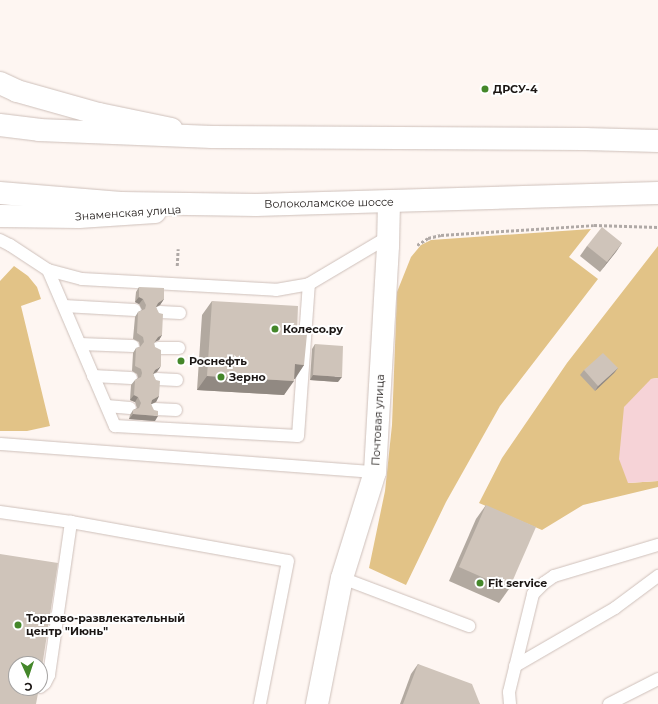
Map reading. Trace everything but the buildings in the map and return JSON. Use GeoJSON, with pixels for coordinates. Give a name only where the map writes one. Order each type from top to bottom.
{"type":"FeatureCollection","features":[{"type":"Feature","properties":{"kind":"main road"},"geometry":{"type":"LineString","coordinates":[[0,83],[17,91],[99,114],[212,137]]}},
{"type":"Feature","properties":{"kind":"main road"},"geometry":{"type":"LineString","coordinates":[[0,125],[39,130],[212,137],[585,139],[658,141]]}},
{"type":"Feature","properties":{"kind":"main road","name":"Волоколамское шоссе"},"geometry":{"type":"LineString","coordinates":[[0,193],[121,203],[256,205],[658,193]]}},
{"type":"Feature","properties":{"kind":"main road","name":"Почтовая улица"},"geometry":{"type":"LineString","coordinates":[[317,704],[342,578],[375,472],[389,202]]}},
{"type":"Feature","properties":{"kind":"main road","name":"Знаменская улица"},"geometry":{"type":"LineString","coordinates":[[0,216],[80,217],[256,205]]}},
{"type":"Feature","properties":{"kind":"lane"},"geometry":{"type":"LineString","coordinates":[[0,240],[10,244],[48,270],[82,279],[276,290],[309,284],[388,237]]}},
{"type":"Feature","properties":{"kind":"lane"},"geometry":{"type":"LineString","coordinates":[[48,270],[115,426],[298,436],[309,284]]}},
{"type":"Feature","properties":{"kind":"lane"},"geometry":{"type":"LineString","coordinates":[[64,306],[135,310]]}},
{"type":"Feature","properties":{"kind":"lane"},"geometry":{"type":"LineString","coordinates":[[160,312],[180,313]]}},
{"type":"Feature","properties":{"kind":"lane"},"geometry":{"type":"LineString","coordinates":[[80,344],[133,346]]}},
{"type":"Feature","properties":{"kind":"lane"},"geometry":{"type":"LineString","coordinates":[[158,348],[179,348]]}},
{"type":"Feature","properties":{"kind":"lane"},"geometry":{"type":"LineString","coordinates":[[93,376],[132,378]]}},
{"type":"Feature","properties":{"kind":"lane"},"geometry":{"type":"LineString","coordinates":[[157,379],[177,380]]}},
{"type":"Feature","properties":{"kind":"lane"},"geometry":{"type":"LineString","coordinates":[[107,406],[130,408]]}},
{"type":"Feature","properties":{"kind":"lane"},"geometry":{"type":"LineString","coordinates":[[155,409],[176,410]]}},
{"type":"Feature","properties":{"kind":"lane"},"geometry":{"type":"LineString","coordinates":[[0,444],[375,472]]}},
{"type":"Feature","properties":{"kind":"lane"},"geometry":{"type":"LineString","coordinates":[[0,512],[71,522],[288,561],[260,704]]}},
{"type":"Feature","properties":{"kind":"lane"},"geometry":{"type":"LineString","coordinates":[[48,677],[71,522]]}},
{"type":"Feature","properties":{"kind":"lane"},"geometry":{"type":"LineString","coordinates":[[510,704],[509,692],[533,594],[554,576],[568,570],[658,545]]}},
{"type":"Feature","properties":{"kind":"lane"},"geometry":{"type":"LineString","coordinates":[[516,666],[615,608],[658,576]]}},
{"type":"Feature","properties":{"kind":"lane"},"geometry":{"type":"LineString","coordinates":[[342,578],[469,626]]}},
{"type":"Feature","properties":{"kind":"lane"},"geometry":{"type":"LineString","coordinates":[[609,704],[658,679]]}},
{"type":"Feature","properties":{"kind":"path"},"geometry":{"type":"LineString","coordinates":[[417,245],[428,238],[441,235],[594,225],[658,227]]}},
{"type":"Feature","properties":{"kind":"shaded area"},"geometry":{"type":"Polygon","coordinates":[[[591,229],[569,257],[598,279],[500,406],[446,502],[406,585],[369,568],[385,491],[392,425],[397,292],[411,257],[421,245],[431,240],[591,229]]]}},
{"type":"Feature","properties":{"kind":"shaded area"},"geometry":{"type":"Polygon","coordinates":[[[658,246],[658,378],[651,379],[628,483],[658,481],[658,487],[583,505],[542,530],[479,503],[502,458],[567,363],[658,246]]]}},
{"type":"Feature","properties":{"kind":"shaded area"},"geometry":{"type":"Polygon","coordinates":[[[14,266],[28,276],[37,287],[41,299],[21,306],[50,426],[27,431],[0,431],[0,281],[14,266]]]}},
{"type":"Feature","properties":{"kind":"shaded area"},"geometry":{"type":"Polygon","coordinates":[[[658,378],[658,481],[628,483],[619,459],[624,407],[651,379],[658,378]]]}},
{"type":"Feature","properties":{"kind":"place","name":"ДРСУ-4"},"geometry":{"type":"Point","coordinates":[485,89]}},
{"type":"Feature","properties":{"kind":"place","name":"Колесо.ру"},"geometry":{"type":"Point","coordinates":[275,329]}},
{"type":"Feature","properties":{"kind":"place","name":"Роснефть"},"geometry":{"type":"Point","coordinates":[181,361]}},
{"type":"Feature","properties":{"kind":"place","name":"Зерно"},"geometry":{"type":"Point","coordinates":[221,377]}},
{"type":"Feature","properties":{"kind":"place","name":"Fit service"},"geometry":{"type":"Point","coordinates":[480,583]}},
{"type":"Feature","properties":{"kind":"place","name":"Торгово-развлекательный центр \"Июнь\""},"geometry":{"type":"Point","coordinates":[18,625]}}]}
